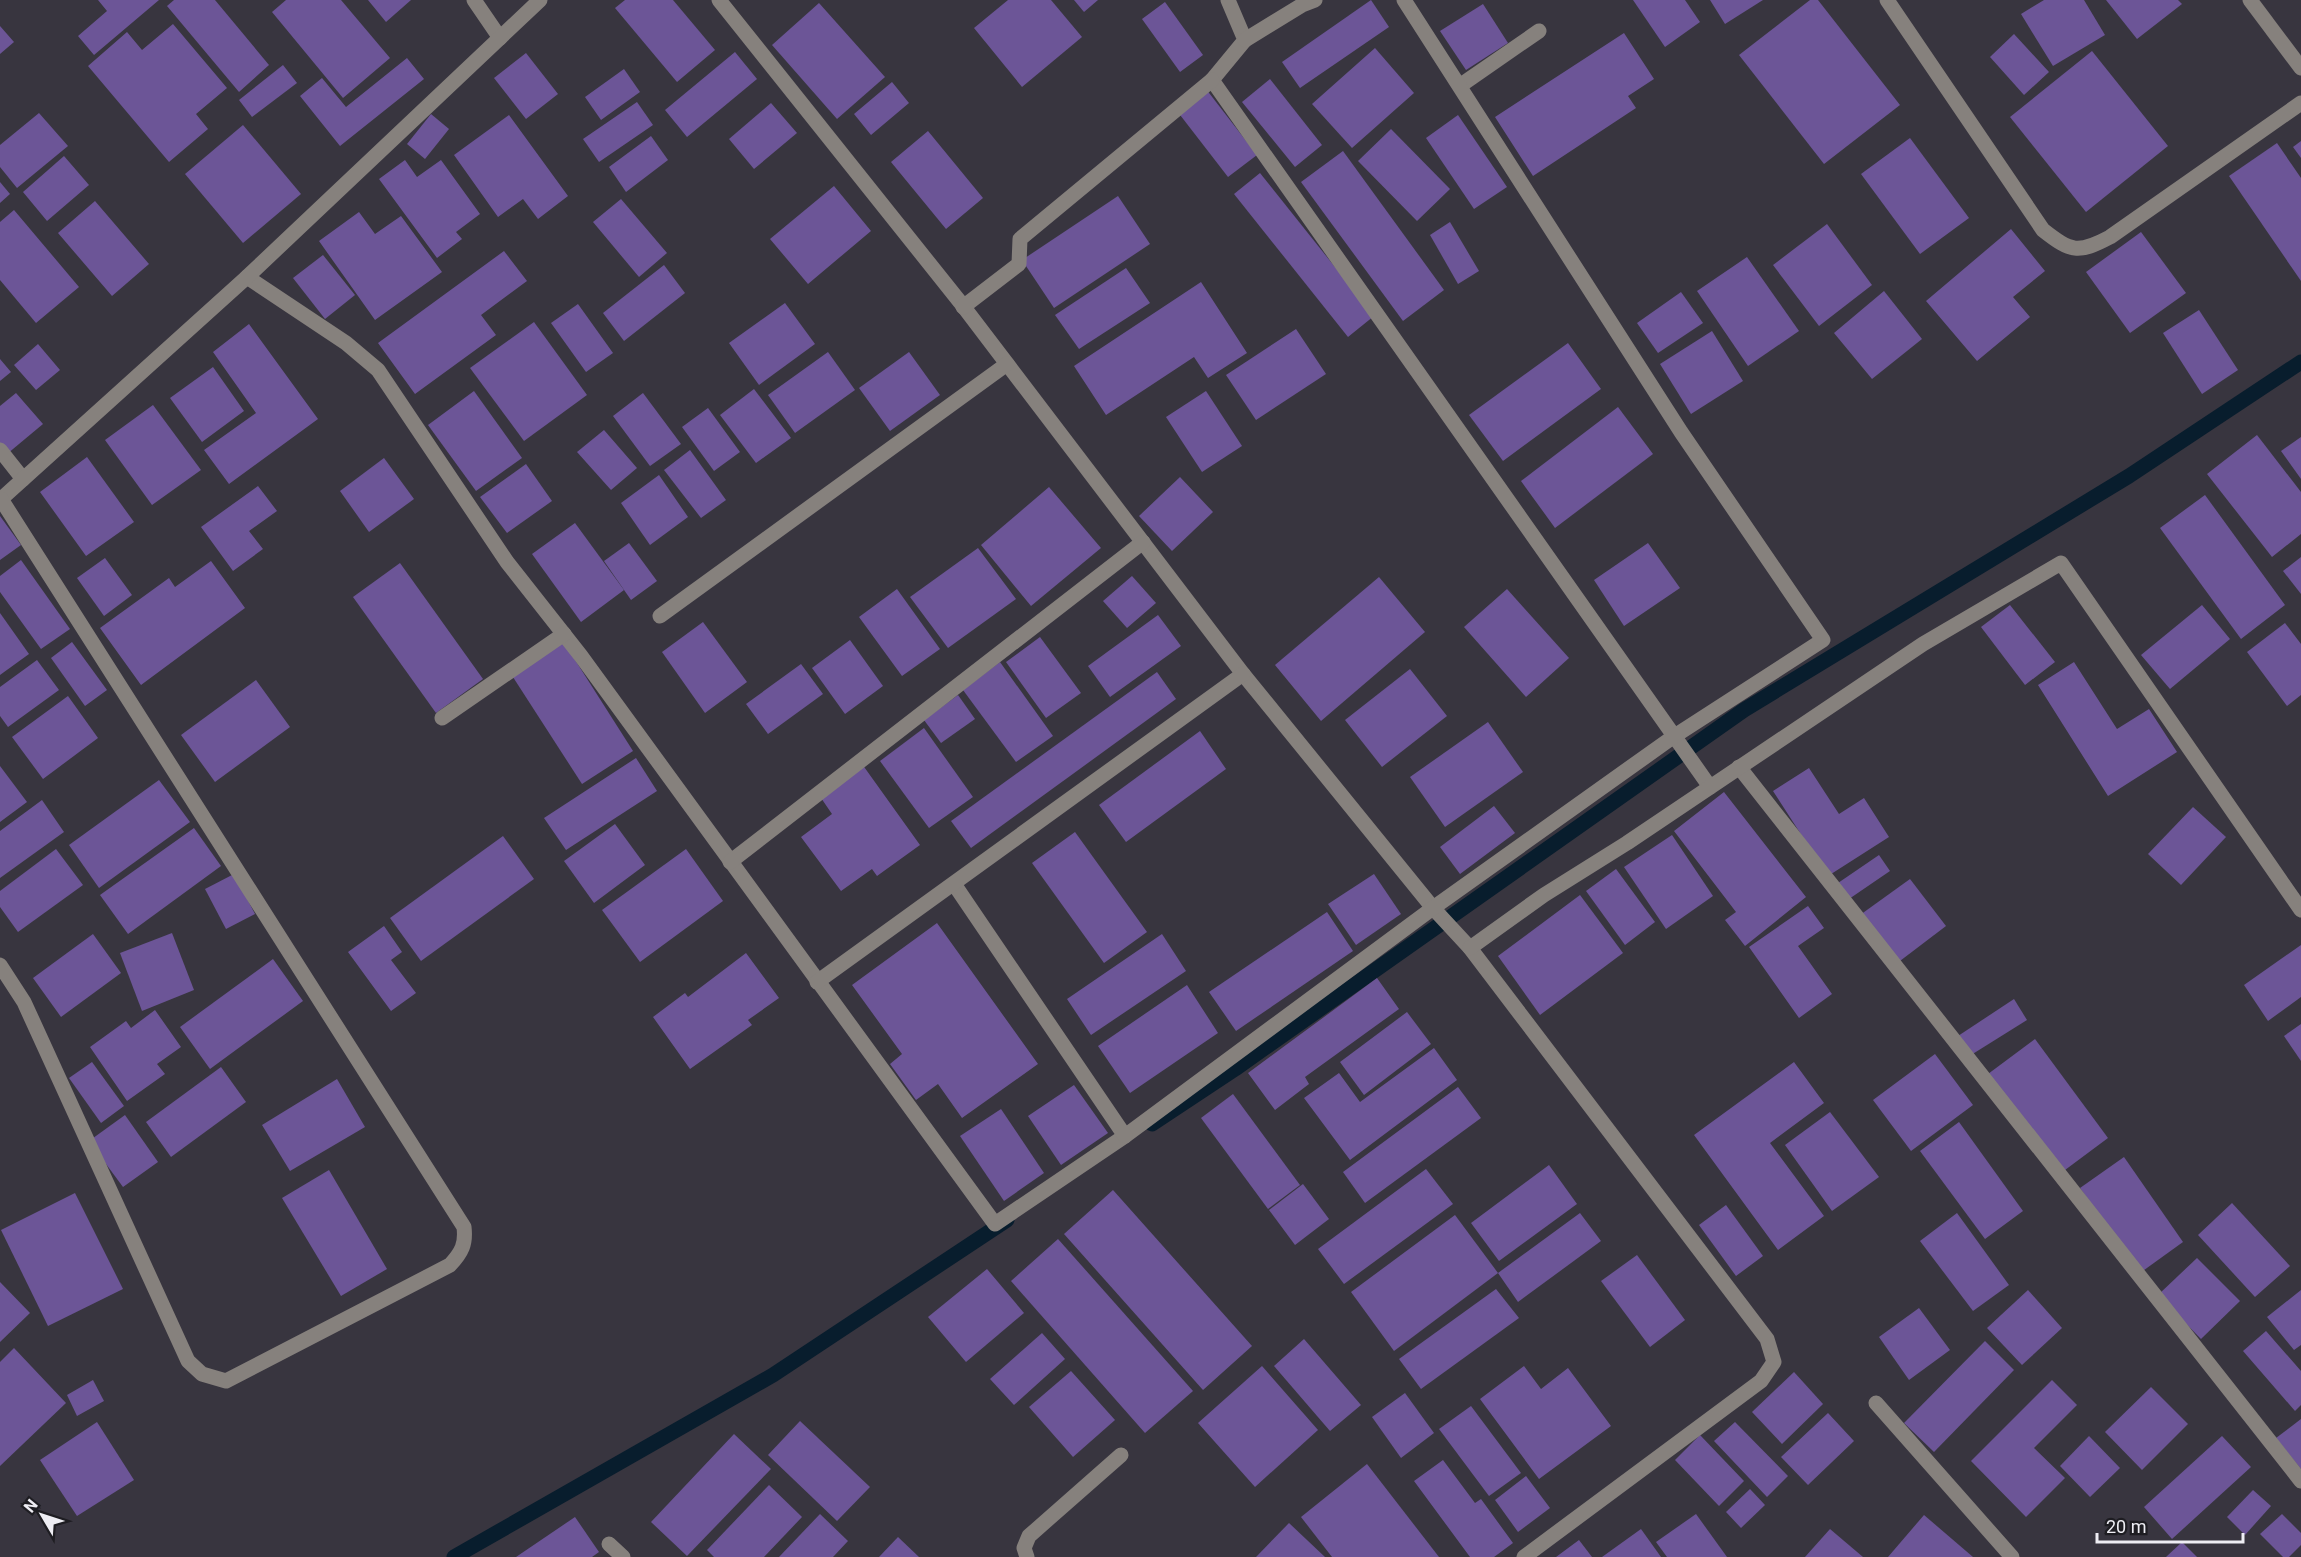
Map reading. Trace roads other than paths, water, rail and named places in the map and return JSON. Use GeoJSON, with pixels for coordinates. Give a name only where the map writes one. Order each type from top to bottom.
{"type":"FeatureCollection","features":[{"type":"Feature","properties":{"kind":"street"},"geometry":{"type":"LineString","coordinates":[[474,0],[500,38]]}},
{"type":"Feature","properties":{"kind":"street"},"geometry":{"type":"LineString","coordinates":[[0,964],[24,1002],[188,1361],[202,1374],[226,1381],[450,1265],[462,1252],[465,1240],[464,1227],[1,499],[248,277],[540,0]]}},
{"type":"Feature","properties":{"kind":"street"},"geometry":{"type":"LineString","coordinates":[[719,0],[963,307],[1243,674],[1434,908],[1466,943],[1767,1339],[1774,1362],[1761,1381],[1524,1557]]}},
{"type":"Feature","properties":{"kind":"street"},"geometry":{"type":"LineString","coordinates":[[1228,0],[1245,40]]}},
{"type":"Feature","properties":{"kind":"street"},"geometry":{"type":"LineString","coordinates":[[963,307],[1019,264],[1020,239],[1212,80],[1245,40],[1302,4],[1314,0]]}},
{"type":"Feature","properties":{"kind":"street"},"geometry":{"type":"LineString","coordinates":[[248,277],[346,343],[378,370],[507,562],[564,634],[995,1224],[1125,1136],[1434,908],[1675,739],[1823,640],[1681,432],[1461,85],[1404,0]]}},
{"type":"Feature","properties":{"kind":"street"},"geometry":{"type":"LineString","coordinates":[[1887,0],[2043,230],[2066,248],[2088,249],[2110,237],[2301,103]]}},
{"type":"Feature","properties":{"kind":"street"},"geometry":{"type":"LineString","coordinates":[[2250,0],[2301,68]]}},
{"type":"Feature","properties":{"kind":"street"},"geometry":{"type":"LineString","coordinates":[[1461,85],[1539,32]]}},
{"type":"Feature","properties":{"kind":"street"},"geometry":{"type":"LineString","coordinates":[[1212,80],[1440,401],[1707,784]]}},
{"type":"Feature","properties":{"kind":"street"},"geometry":{"type":"LineString","coordinates":[[660,616],[1007,364]]}},
{"type":"Feature","properties":{"kind":"street"},"geometry":{"type":"LineString","coordinates":[[0,450],[23,479]]}},
{"type":"Feature","properties":{"kind":"street"},"geometry":{"type":"LineString","coordinates":[[730,862],[1143,542]]}},
{"type":"Feature","properties":{"kind":"street"},"geometry":{"type":"LineString","coordinates":[[1466,943],[1544,895],[1707,784],[1739,767],[1923,644],[2061,563],[2301,910]]}},
{"type":"Feature","properties":{"kind":"street"},"geometry":{"type":"LineString","coordinates":[[442,718],[564,634]]}},
{"type":"Feature","properties":{"kind":"street"},"geometry":{"type":"LineString","coordinates":[[818,982],[1243,674]]}},
{"type":"Feature","properties":{"kind":"street"},"geometry":{"type":"LineString","coordinates":[[1739,767],[2301,1481]]}},
{"type":"Feature","properties":{"kind":"street"},"geometry":{"type":"LineString","coordinates":[[954,884],[1125,1136]]}},
{"type":"Feature","properties":{"kind":"street"},"geometry":{"type":"LineString","coordinates":[[1876,1403],[2012,1557]]}},
{"type":"Feature","properties":{"kind":"street"},"geometry":{"type":"LineString","coordinates":[[1027,1557],[1024,1548],[1029,1536],[1121,1455]]}},
{"type":"Feature","properties":{"kind":"street"},"geometry":{"type":"LineString","coordinates":[[609,1544],[623,1557]]}},
{"type":"Feature","properties":{"kind":"waterway"},"geometry":{"type":"LineString","coordinates":[[1152,1124],[1235,1069],[1744,710],[2129,476],[2301,362]]}},
{"type":"Feature","properties":{"kind":"waterway"},"geometry":{"type":"LineString","coordinates":[[454,1557],[773,1375],[1007,1220]]}}]}
